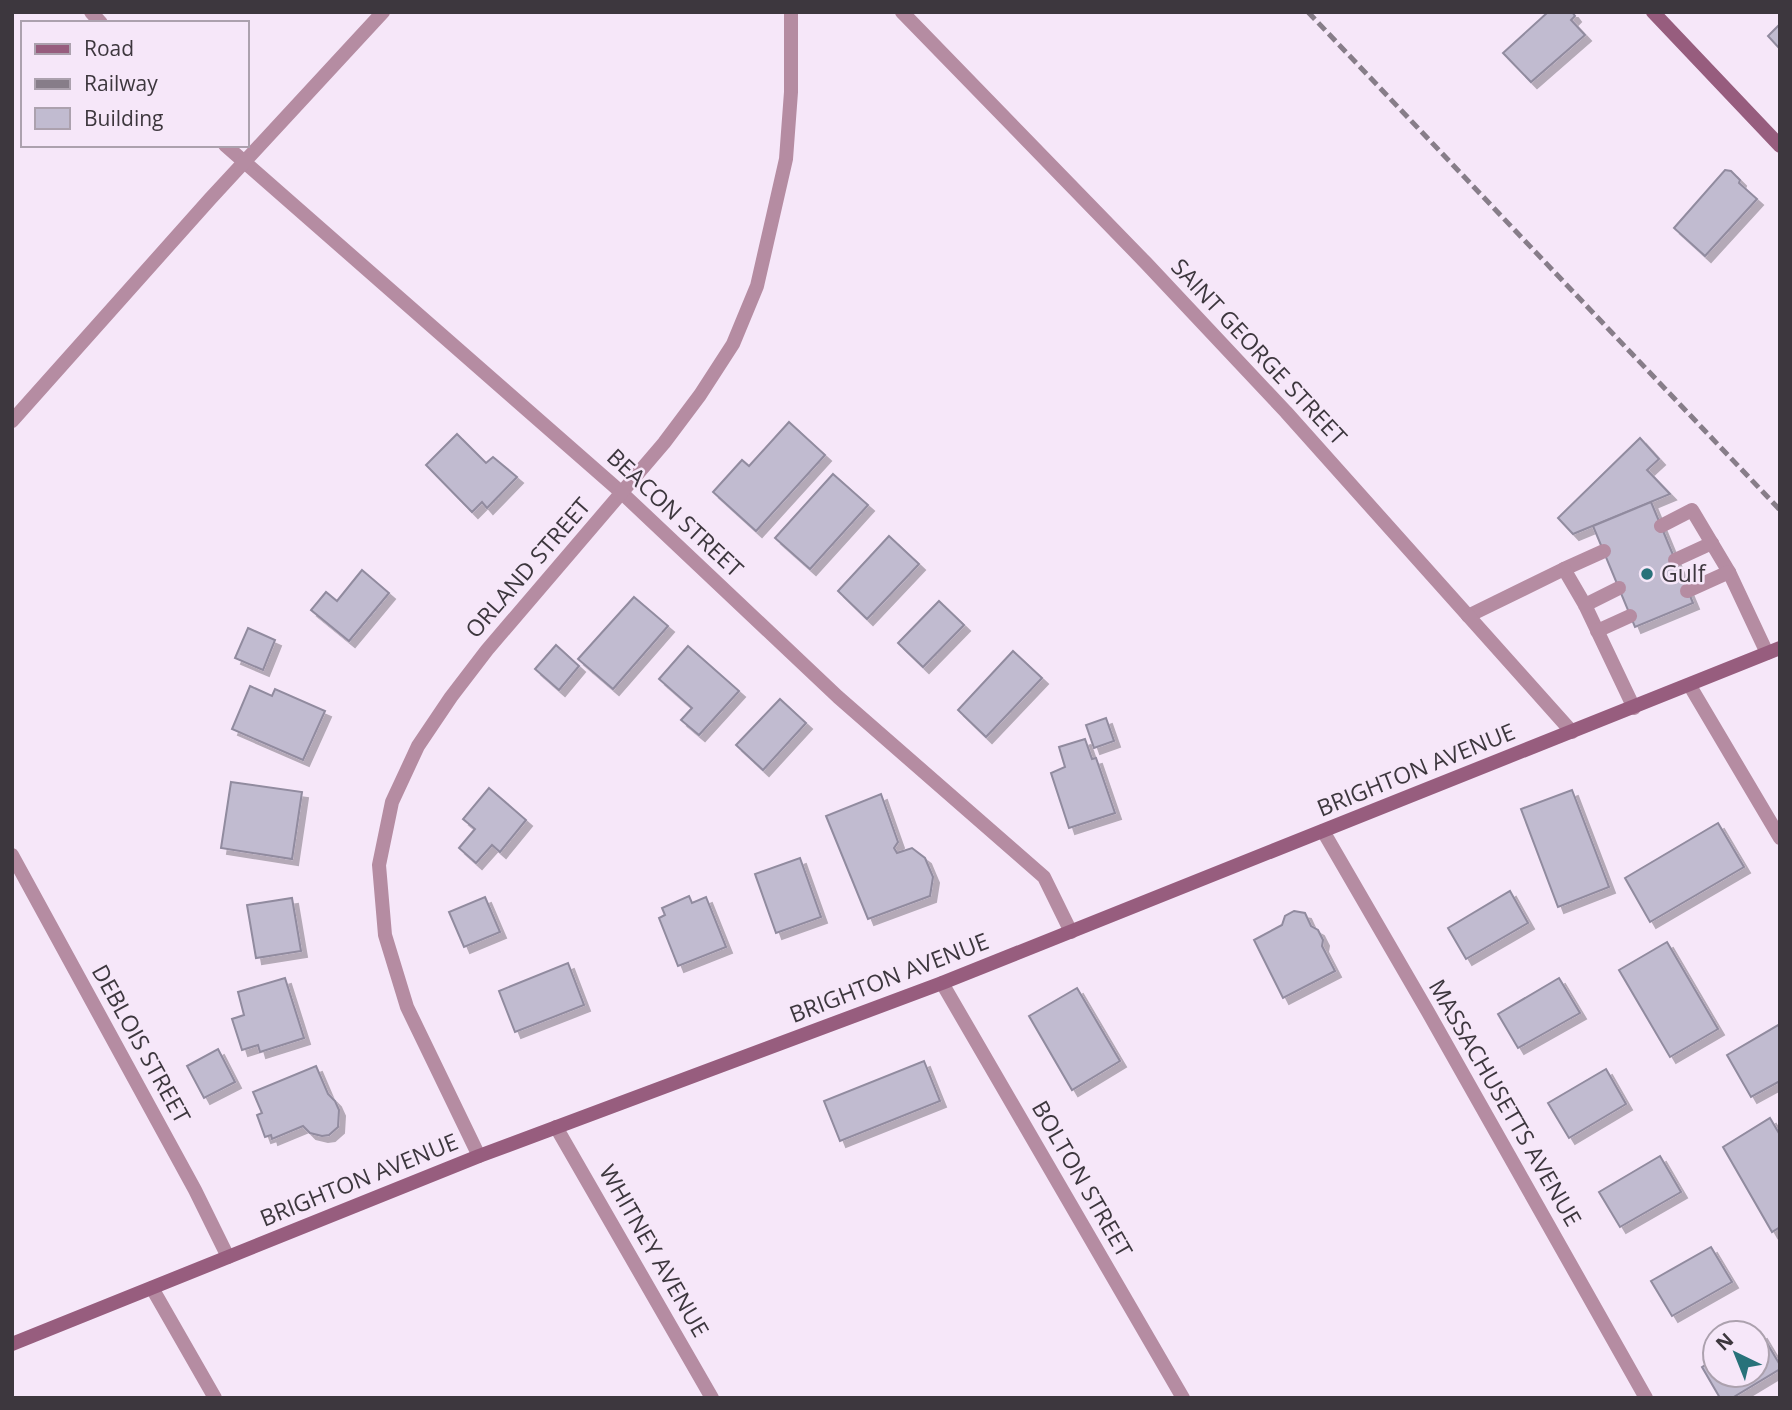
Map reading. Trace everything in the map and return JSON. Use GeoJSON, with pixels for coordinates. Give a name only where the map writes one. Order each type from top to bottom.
{"type":"FeatureCollection","features":[{"type":"Feature","properties":{"kind":"main road"},"geometry":{"type":"LineString","coordinates":[[1653,12],[1780,146]]}},
{"type":"Feature","properties":{"kind":"main road","name":"BRIGHTON AVENUE"},"geometry":{"type":"LineString","coordinates":[[12,1344],[478,1156],[942,983],[1774,651]]}},
{"type":"Feature","properties":{"kind":"street"},"geometry":{"type":"LineString","coordinates":[[12,421],[243,163],[383,12]]}},
{"type":"Feature","properties":{"kind":"street","name":"ORLAND STREET"},"geometry":{"type":"LineString","coordinates":[[478,1156],[407,1007],[385,935],[379,865],[393,802],[418,746],[451,697],[487,650],[664,443],[733,344],[757,286],[786,159],[791,92],[791,12]]}},
{"type":"Feature","properties":{"kind":"street","name":"SAINT GEORGE STREET"},"geometry":{"type":"LineString","coordinates":[[902,12],[1146,263],[1286,412],[1572,732]]}},
{"type":"Feature","properties":{"kind":"street","name":"BEACON STREET"},"geometry":{"type":"LineString","coordinates":[[227,147],[622,493],[838,697],[1044,877],[1071,932]]}},
{"type":"Feature","properties":{"kind":"street"},"geometry":{"type":"LineString","coordinates":[[1661,526],[1692,510],[1774,651]]}},
{"type":"Feature","properties":{"kind":"street"},"geometry":{"type":"LineString","coordinates":[[1675,561],[1712,542]]}},
{"type":"Feature","properties":{"kind":"street"},"geometry":{"type":"LineString","coordinates":[[1468,616],[1604,551]]}},
{"type":"Feature","properties":{"kind":"street"},"geometry":{"type":"LineString","coordinates":[[1564,569],[1634,708]]}},
{"type":"Feature","properties":{"kind":"street"},"geometry":{"type":"LineString","coordinates":[[1688,591],[1729,572]]}},
{"type":"Feature","properties":{"kind":"street"},"geometry":{"type":"LineString","coordinates":[[1584,605],[1619,588]]}},
{"type":"Feature","properties":{"kind":"street"},"geometry":{"type":"LineString","coordinates":[[1597,631],[1630,616]]}},
{"type":"Feature","properties":{"kind":"street"},"geometry":{"type":"LineString","coordinates":[[1689,686],[1775,819],[1780,838]]}},
{"type":"Feature","properties":{"kind":"street","name":"MASSACHUSETTS AVENUE"},"geometry":{"type":"LineString","coordinates":[[1323,831],[1646,1398]]}},
{"type":"Feature","properties":{"kind":"street","name":"DEBLOIS STREET"},"geometry":{"type":"LineString","coordinates":[[12,855],[195,1190],[228,1256]]}},
{"type":"Feature","properties":{"kind":"street","name":"BOLTON STREET"},"geometry":{"type":"LineString","coordinates":[[942,983],[1183,1398]]}},
{"type":"Feature","properties":{"kind":"street","name":"WHITNEY AVENUE"},"geometry":{"type":"LineString","coordinates":[[556,1127],[712,1398]]}},
{"type":"Feature","properties":{"kind":"street"},"geometry":{"type":"LineString","coordinates":[[152,1289],[215,1398]]}},
{"type":"Feature","properties":{"kind":"building"},"geometry":{"type":"Polygon","coordinates":[[[1548,12],[1572,12],[1575,16],[1571,20],[1585,35],[1531,82],[1503,53],[1548,12]]]}},
{"type":"Feature","properties":{"kind":"building"},"geometry":{"type":"Polygon","coordinates":[[[1780,24],[1780,49],[1768,36],[1780,24]]]}},
{"type":"Feature","properties":{"kind":"building"},"geometry":{"type":"Polygon","coordinates":[[[1725,170],[1731,171],[1740,180],[1739,183],[1757,199],[1705,256],[1674,228],[1725,170]]]}},
{"type":"Feature","properties":{"kind":"building"},"geometry":{"type":"Polygon","coordinates":[[[789,422],[825,455],[756,531],[713,492],[742,460],[749,466],[789,422]]]}},
{"type":"Feature","properties":{"kind":"building"},"geometry":{"type":"Polygon","coordinates":[[[457,434],[486,463],[493,457],[517,477],[487,508],[482,502],[472,512],[426,465],[457,434]]]}},
{"type":"Feature","properties":{"kind":"building"},"geometry":{"type":"Polygon","coordinates":[[[1640,438],[1659,459],[1647,470],[1670,494],[1573,534],[1558,518],[1640,438]]]}},
{"type":"Feature","properties":{"kind":"building"},"geometry":{"type":"Polygon","coordinates":[[[833,474],[868,505],[810,569],[775,538],[833,474]]]}},
{"type":"Feature","properties":{"kind":"building","name":"Gulf"},"geometry":{"type":"Polygon","coordinates":[[[1651,502],[1693,603],[1635,627],[1593,526],[1651,502]]]}},
{"type":"Feature","properties":{"kind":"building"},"geometry":{"type":"Polygon","coordinates":[[[889,536],[919,564],[867,619],[838,591],[889,536]]]}},
{"type":"Feature","properties":{"kind":"building"},"geometry":{"type":"Polygon","coordinates":[[[362,570],[389,593],[349,641],[311,610],[326,592],[337,601],[362,570]]]}},
{"type":"Feature","properties":{"kind":"building"},"geometry":{"type":"Polygon","coordinates":[[[634,597],[668,626],[613,689],[578,659],[634,597]]]}},
{"type":"Feature","properties":{"kind":"building"},"geometry":{"type":"Polygon","coordinates":[[[939,601],[964,625],[923,667],[898,643],[939,601]]]}},
{"type":"Feature","properties":{"kind":"building"},"geometry":{"type":"Polygon","coordinates":[[[248,628],[275,640],[263,670],[235,658],[248,628]]]}},
{"type":"Feature","properties":{"kind":"building"},"geometry":{"type":"Polygon","coordinates":[[[556,645],[579,666],[559,690],[535,669],[556,645]]]}},
{"type":"Feature","properties":{"kind":"building"},"geometry":{"type":"Polygon","coordinates":[[[688,646],[739,691],[699,735],[681,720],[692,708],[659,679],[688,646]]]}},
{"type":"Feature","properties":{"kind":"building"},"geometry":{"type":"Polygon","coordinates":[[[1013,651],[1042,678],[986,737],[958,710],[1013,651]]]}},
{"type":"Feature","properties":{"kind":"building"},"geometry":{"type":"Polygon","coordinates":[[[250,686],[272,696],[275,689],[325,711],[303,760],[232,729],[250,686]]]}},
{"type":"Feature","properties":{"kind":"building"},"geometry":{"type":"Polygon","coordinates":[[[780,699],[806,723],[763,770],[736,745],[780,699]]]}},
{"type":"Feature","properties":{"kind":"building"},"geometry":{"type":"Polygon","coordinates":[[[1106,718],[1114,741],[1094,748],[1086,725],[1106,718]]]}},
{"type":"Feature","properties":{"kind":"building"},"geometry":{"type":"Polygon","coordinates":[[[1085,739],[1092,759],[1096,758],[1115,813],[1069,828],[1051,773],[1065,767],[1059,747],[1085,739]]]}},
{"type":"Feature","properties":{"kind":"building"},"geometry":{"type":"Polygon","coordinates":[[[231,782],[302,792],[292,859],[221,848],[231,782]]]}},
{"type":"Feature","properties":{"kind":"building"},"geometry":{"type":"Polygon","coordinates":[[[489,788],[526,820],[500,852],[492,845],[476,863],[459,848],[475,829],[463,819],[489,788]]]}},
{"type":"Feature","properties":{"kind":"building"},"geometry":{"type":"Polygon","coordinates":[[[1572,790],[1609,887],[1558,907],[1521,809],[1572,790]]]}},
{"type":"Feature","properties":{"kind":"building"},"geometry":{"type":"Polygon","coordinates":[[[881,794],[898,842],[894,848],[897,853],[912,848],[925,858],[933,877],[930,896],[868,919],[826,816],[881,794]]]}},
{"type":"Feature","properties":{"kind":"building"},"geometry":{"type":"Polygon","coordinates":[[[1718,823],[1744,867],[1650,922],[1625,878],[1718,823]]]}},
{"type":"Feature","properties":{"kind":"building"},"geometry":{"type":"Polygon","coordinates":[[[800,858],[821,917],[776,933],[755,874],[800,858]]]}},
{"type":"Feature","properties":{"kind":"building"},"geometry":{"type":"Polygon","coordinates":[[[1510,891],[1528,923],[1466,959],[1448,928],[1510,891]]]}},
{"type":"Feature","properties":{"kind":"building"},"geometry":{"type":"Polygon","coordinates":[[[689,896],[692,903],[706,897],[726,947],[678,966],[659,918],[665,915],[662,908],[689,896]]]}},
{"type":"Feature","properties":{"kind":"building"},"geometry":{"type":"Polygon","coordinates":[[[485,897],[500,932],[464,947],[449,912],[485,897]]]}},
{"type":"Feature","properties":{"kind":"building"},"geometry":{"type":"Polygon","coordinates":[[[292,898],[301,951],[256,958],[247,905],[292,898]]]}},
{"type":"Feature","properties":{"kind":"building"},"geometry":{"type":"Polygon","coordinates":[[[1294,911],[1305,913],[1311,926],[1318,930],[1323,940],[1322,946],[1335,971],[1283,998],[1254,940],[1282,925],[1285,916],[1294,911]]]}},
{"type":"Feature","properties":{"kind":"building"},"geometry":{"type":"Polygon","coordinates":[[[1667,942],[1718,1029],[1670,1057],[1619,970],[1667,942]]]}},
{"type":"Feature","properties":{"kind":"building"},"geometry":{"type":"Polygon","coordinates":[[[568,963],[584,1005],[515,1032],[499,991],[568,963]]]}},
{"type":"Feature","properties":{"kind":"building"},"geometry":{"type":"Polygon","coordinates":[[[285,978],[304,1038],[260,1052],[258,1045],[242,1050],[232,1019],[244,1015],[238,992],[285,978]]]}},
{"type":"Feature","properties":{"kind":"building"},"geometry":{"type":"Polygon","coordinates":[[[1559,978],[1580,1013],[1518,1048],[1498,1014],[1559,978]]]}},
{"type":"Feature","properties":{"kind":"building"},"geometry":{"type":"Polygon","coordinates":[[[1077,988],[1120,1061],[1072,1090],[1029,1016],[1077,988]]]}},
{"type":"Feature","properties":{"kind":"building"},"geometry":{"type":"Polygon","coordinates":[[[1780,1024],[1780,1081],[1751,1097],[1727,1055],[1780,1024]]]}},
{"type":"Feature","properties":{"kind":"building"},"geometry":{"type":"Polygon","coordinates":[[[218,1049],[235,1082],[204,1098],[187,1066],[218,1049]]]}},
{"type":"Feature","properties":{"kind":"building"},"geometry":{"type":"Polygon","coordinates":[[[924,1061],[940,1101],[840,1141],[824,1101],[924,1061]]]}},
{"type":"Feature","properties":{"kind":"building"},"geometry":{"type":"Polygon","coordinates":[[[316,1066],[328,1094],[339,1110],[338,1127],[329,1135],[322,1136],[310,1133],[303,1126],[272,1139],[271,1135],[265,1137],[257,1115],[262,1113],[253,1092],[316,1066]]]}},
{"type":"Feature","properties":{"kind":"building"},"geometry":{"type":"Polygon","coordinates":[[[1606,1069],[1626,1104],[1569,1138],[1548,1103],[1606,1069]]]}},
{"type":"Feature","properties":{"kind":"building"},"geometry":{"type":"Polygon","coordinates":[[[1770,1118],[1780,1135],[1780,1227],[1772,1232],[1723,1147],[1770,1118]]]}},
{"type":"Feature","properties":{"kind":"building"},"geometry":{"type":"Polygon","coordinates":[[[1660,1156],[1681,1192],[1620,1227],[1599,1192],[1660,1156]]]}},
{"type":"Feature","properties":{"kind":"building"},"geometry":{"type":"Polygon","coordinates":[[[1711,1247],[1732,1282],[1672,1316],[1651,1281],[1711,1247]]]}},
{"type":"Feature","properties":{"kind":"building"},"geometry":{"type":"Polygon","coordinates":[[[1771,1350],[1780,1365],[1780,1369],[1771,1374],[1771,1350]]]}},
{"type":"Feature","properties":{"kind":"building"},"geometry":{"type":"Polygon","coordinates":[[[1715,1389],[1747,1389],[1732,1398],[1720,1398],[1715,1389]]]}},
{"type":"Feature","properties":{"kind":"railway"},"geometry":{"type":"LineString","coordinates":[[1308,12],[1780,510]]}},
{"type":"Feature","properties":{"kind":"place","name":"Gulf"},"geometry":{"type":"Point","coordinates":[1647,574]}}]}
